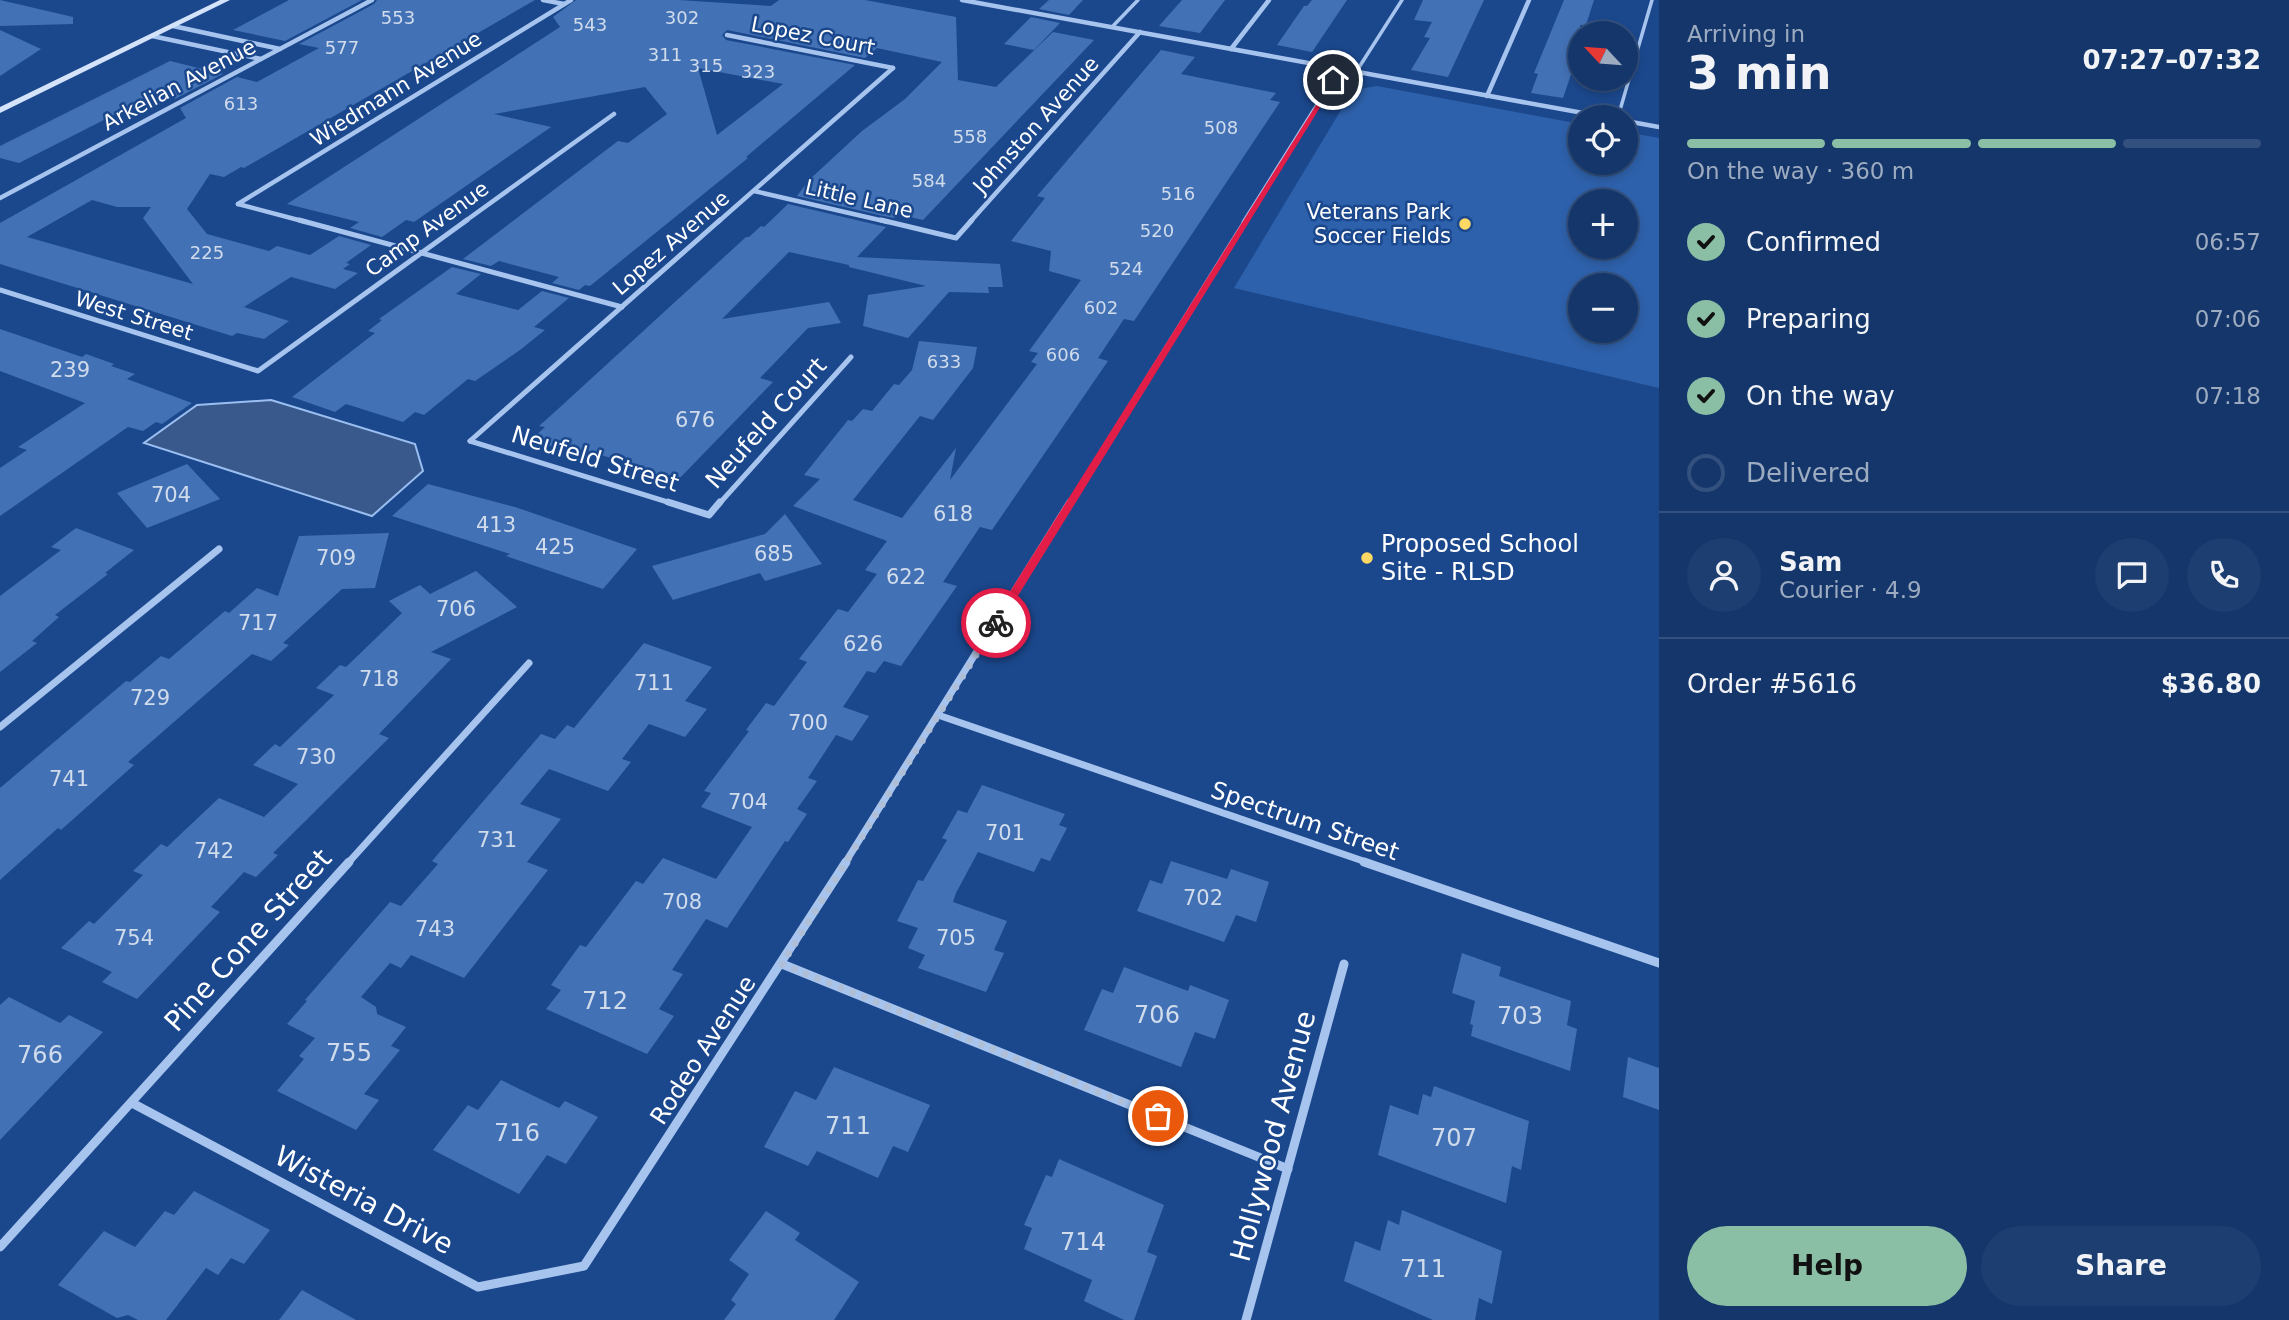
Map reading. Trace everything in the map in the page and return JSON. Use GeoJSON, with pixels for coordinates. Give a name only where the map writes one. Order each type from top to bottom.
{"type":"FeatureCollection","features":[{"type":"Feature","properties":{"kind":"main road"},"geometry":{"type":"LineString","coordinates":[[0,110],[226,0]]}},
{"type":"Feature","properties":{"kind":"street","name":"Arkelian Avenue"},"geometry":{"type":"LineString","coordinates":[[0,198],[372,0]]}},
{"type":"Feature","properties":{"kind":"street"},"geometry":{"type":"LineString","coordinates":[[543,0],[564,4]]}},
{"type":"Feature","properties":{"kind":"street","name":"Wiedmann Avenue"},"geometry":{"type":"LineString","coordinates":[[421,253],[238,204],[571,0]]}},
{"type":"Feature","properties":{"kind":"street"},"geometry":{"type":"LineString","coordinates":[[962,0],[1568,110]]}},
{"type":"Feature","properties":{"kind":"street"},"geometry":{"type":"LineString","coordinates":[[1001,7],[1009,0]]}},
{"type":"Feature","properties":{"kind":"street"},"geometry":{"type":"LineString","coordinates":[[1231,49],[1269,0]]}},
{"type":"Feature","properties":{"kind":"street"},"geometry":{"type":"LineString","coordinates":[[1487,96],[1529,0]]}},
{"type":"Feature","properties":{"kind":"street"},"geometry":{"type":"LineString","coordinates":[[173,26],[281,49]]}},
{"type":"Feature","properties":{"kind":"street","name":"Johnston Avenue"},"geometry":{"type":"LineString","coordinates":[[956,238],[1140,32]]}},
{"type":"Feature","properties":{"kind":"street","name":"Lopez Court"},"geometry":{"type":"LineString","coordinates":[[727,35],[893,68]]}},
{"type":"Feature","properties":{"kind":"street"},"geometry":{"type":"LineString","coordinates":[[152,36],[261,59]]}},
{"type":"Feature","properties":{"kind":"street","name":"Lopez Avenue"},"geometry":{"type":"LineString","coordinates":[[470,441],[893,68]]}},
{"type":"Feature","properties":{"kind":"street","name":"Rodeo Avenue"},"geometry":{"type":"LineString","coordinates":[[584,1266],[782,964],[1340,69]]}},
{"type":"Feature","properties":{"kind":"street","name":"Camp Avenue"},"geometry":{"type":"LineString","coordinates":[[258,371],[614,114]]}},
{"type":"Feature","properties":{"kind":"street"},"geometry":{"type":"LineString","coordinates":[[1638,123],[1659,127]]}},
{"type":"Feature","properties":{"kind":"street","name":"Little Lane"},"geometry":{"type":"LineString","coordinates":[[754,191],[956,238]]}},
{"type":"Feature","properties":{"kind":"street"},"geometry":{"type":"LineString","coordinates":[[421,253],[622,307]]}},
{"type":"Feature","properties":{"kind":"street","name":"West Street"},"geometry":{"type":"LineString","coordinates":[[0,290],[258,371]]}},
{"type":"Feature","properties":{"kind":"street","name":"Neufeld Court"},"geometry":{"type":"LineString","coordinates":[[709,515],[851,357]]}},
{"type":"Feature","properties":{"kind":"street","name":"Neufeld Street"},"geometry":{"type":"LineString","coordinates":[[470,441],[709,515]]}},
{"type":"Feature","properties":{"kind":"street"},"geometry":{"type":"LineString","coordinates":[[0,727],[219,549]]}},
{"type":"Feature","properties":{"kind":"street","name":"Pine Cone Street"},"geometry":{"type":"LineString","coordinates":[[0,1247],[529,663]]}},
{"type":"Feature","properties":{"kind":"street","name":"Spectrum Street"},"geometry":{"type":"LineString","coordinates":[[938,715],[1659,963]]}},
{"type":"Feature","properties":{"kind":"street"},"geometry":{"type":"LineString","coordinates":[[782,964],[1288,1169]]}},
{"type":"Feature","properties":{"kind":"street","name":"Hollywood Avenue"},"geometry":{"type":"LineString","coordinates":[[1246,1320],[1344,964]]}},
{"type":"Feature","properties":{"kind":"street","name":"Wisteria Drive"},"geometry":{"type":"LineString","coordinates":[[132,1103],[478,1287],[584,1266]]}},
{"type":"Feature","properties":{"kind":"lane"},"geometry":{"type":"LineString","coordinates":[[1112,27],[1138,0]]}},
{"type":"Feature","properties":{"kind":"lane"},"geometry":{"type":"LineString","coordinates":[[1356,72],[1402,0]]}},
{"type":"Feature","properties":{"kind":"lane"},"geometry":{"type":"LineString","coordinates":[[1621,105],[1652,0]]}},
{"type":"Feature","properties":{"kind":"shaded area","name":"Veterans Park Soccer Fields"},"geometry":{"type":"Polygon","coordinates":[[[1377,86],[1568,122],[1568,175],[1638,175],[1638,134],[1659,138],[1659,388],[1234,288],[1353,90],[1377,86]]]}},
{"type":"Feature","properties":{"kind":"shaded area"},"geometry":{"type":"Polygon","coordinates":[[[271,400],[415,444],[423,471],[372,516],[144,443],[197,405],[271,400]]]}},
{"type":"Feature","properties":{"kind":"building"},"geometry":{"type":"Polygon","coordinates":[[[0,0],[73,17],[73,24],[0,26],[0,0]]]}},
{"type":"Feature","properties":{"kind":"building"},"geometry":{"type":"Polygon","coordinates":[[[289,0],[362,0],[285,41],[233,30],[289,0]]]}},
{"type":"Feature","properties":{"kind":"building"},"geometry":{"type":"Polygon","coordinates":[[[377,0],[535,0],[244,168],[241,167],[224,177],[210,174],[187,209],[207,234],[269,251],[277,246],[310,255],[339,236],[371,245],[346,263],[350,264],[343,269],[358,273],[335,289],[291,277],[244,307],[289,321],[264,339],[237,333],[232,336],[0,264],[0,223],[186,118],[180,108],[237,77],[257,82],[319,48],[299,44],[377,0]],[[92,200],[27,237],[193,284],[143,218],[151,207],[117,207],[92,200]]]}},
{"type":"Feature","properties":{"kind":"building"},"geometry":{"type":"Polygon","coordinates":[[[576,0],[679,0],[771,6],[779,0],[865,0],[956,17],[958,80],[996,87],[1053,32],[1094,40],[923,220],[897,214],[894,218],[797,196],[809,180],[862,131],[905,99],[942,62],[877,48],[865,58],[727,30],[722,35],[726,40],[855,65],[746,157],[748,158],[590,286],[585,285],[579,290],[552,283],[559,277],[499,261],[491,266],[463,259],[618,141],[628,143],[667,114],[645,87],[494,114],[551,127],[414,222],[406,220],[382,237],[350,228],[359,222],[287,204],[560,27],[553,17],[576,0]],[[698,68],[717,135],[783,84],[698,68]]]}},
{"type":"Feature","properties":{"kind":"building"},"geometry":{"type":"Polygon","coordinates":[[[1049,0],[1083,0],[1069,15],[1039,9],[1049,0]]]}},
{"type":"Feature","properties":{"kind":"building"},"geometry":{"type":"Polygon","coordinates":[[[1182,0],[1225,0],[1200,33],[1159,26],[1182,0]]]}},
{"type":"Feature","properties":{"kind":"building"},"geometry":{"type":"Polygon","coordinates":[[[1312,0],[1347,0],[1312,52],[1277,45],[1304,6],[1312,0]]]}},
{"type":"Feature","properties":{"kind":"building"},"geometry":{"type":"Polygon","coordinates":[[[1423,0],[1484,0],[1448,77],[1411,70],[1430,38],[1424,37],[1432,22],[1414,20],[1423,0]]]}},
{"type":"Feature","properties":{"kind":"building"},"geometry":{"type":"Polygon","coordinates":[[[1564,0],[1594,0],[1587,21],[1568,21],[1568,83],[1563,98],[1531,93],[1538,74],[1534,73],[1564,0]]]}},
{"type":"Feature","properties":{"kind":"building"},"geometry":{"type":"Polygon","coordinates":[[[1031,17],[1060,23],[1034,50],[1004,44],[1031,17]]]}},
{"type":"Feature","properties":{"kind":"building"},"geometry":{"type":"Polygon","coordinates":[[[0,30],[41,49],[0,76],[0,30]]]}},
{"type":"Feature","properties":{"kind":"building"},"geometry":{"type":"Polygon","coordinates":[[[1161,50],[1195,57],[1181,74],[1276,93],[1270,100],[1280,102],[1134,321],[1124,319],[1098,358],[1108,361],[992,530],[980,527],[943,582],[957,586],[901,666],[884,661],[875,673],[867,671],[843,707],[869,716],[852,741],[836,735],[808,778],[817,781],[797,809],[807,814],[788,842],[785,841],[727,928],[706,919],[672,970],[683,974],[659,1009],[674,1016],[647,1054],[546,1009],[561,990],[551,985],[580,945],[586,947],[636,881],[643,884],[663,858],[716,879],[752,827],[701,807],[711,793],[704,791],[749,731],[746,730],[766,703],[774,706],[807,662],[799,659],[838,609],[848,612],[877,574],[865,570],[887,541],[793,506],[820,479],[804,475],[848,420],[852,421],[863,409],[872,411],[894,384],[899,385],[912,370],[919,341],[977,347],[973,368],[933,420],[920,416],[853,500],[902,518],[956,448],[950,480],[1037,364],[1031,362],[1038,353],[1029,351],[1081,280],[1049,271],[1051,251],[1011,241],[1045,198],[1037,196],[1161,50]]]}},
{"type":"Feature","properties":{"kind":"building"},"geometry":{"type":"Polygon","coordinates":[[[170,61],[223,74],[175,99],[169,87],[19,163],[0,158],[0,146],[170,61]]]}},
{"type":"Feature","properties":{"kind":"building"},"geometry":{"type":"Polygon","coordinates":[[[788,204],[886,227],[857,257],[1000,264],[1003,287],[988,287],[989,293],[949,292],[908,338],[863,326],[868,295],[926,286],[789,252],[722,319],[829,302],[841,323],[808,328],[760,378],[773,382],[676,482],[640,471],[643,468],[585,450],[580,455],[531,440],[545,427],[539,426],[746,237],[761,226],[764,227],[788,204]]]}},
{"type":"Feature","properties":{"kind":"building"},"geometry":{"type":"Polygon","coordinates":[[[452,267],[481,274],[456,294],[518,310],[542,291],[569,298],[534,327],[545,330],[475,381],[468,379],[424,415],[415,412],[403,422],[346,404],[335,412],[292,397],[375,333],[368,331],[382,320],[379,319],[452,267]]]}},
{"type":"Feature","properties":{"kind":"building"},"geometry":{"type":"Polygon","coordinates":[[[0,329],[82,357],[86,354],[114,364],[111,366],[135,374],[127,379],[192,403],[162,424],[156,422],[143,431],[128,427],[0,516],[0,468],[27,450],[18,447],[85,403],[0,371],[0,329]]]}},
{"type":"Feature","properties":{"kind":"building"},"geometry":{"type":"Polygon","coordinates":[[[187,464],[220,499],[147,528],[117,493],[187,464]]]}},
{"type":"Feature","properties":{"kind":"building"},"geometry":{"type":"Polygon","coordinates":[[[428,484],[515,507],[637,549],[603,589],[506,556],[510,554],[392,516],[428,484]]]}},
{"type":"Feature","properties":{"kind":"building"},"geometry":{"type":"Polygon","coordinates":[[[785,514],[822,564],[765,581],[760,573],[673,600],[652,566],[765,534],[785,514]]]}},
{"type":"Feature","properties":{"kind":"building"},"geometry":{"type":"Polygon","coordinates":[[[76,528],[134,550],[55,615],[59,617],[32,641],[37,643],[0,672],[0,596],[61,550],[51,547],[76,528]]]}},
{"type":"Feature","properties":{"kind":"building"},"geometry":{"type":"Polygon","coordinates":[[[389,533],[375,588],[342,589],[283,643],[289,645],[271,661],[252,654],[128,762],[134,765],[0,880],[0,788],[126,681],[130,682],[161,656],[169,659],[225,611],[229,613],[257,588],[278,596],[299,536],[389,533]]]}},
{"type":"Feature","properties":{"kind":"building"},"geometry":{"type":"Polygon","coordinates":[[[476,571],[517,607],[431,652],[451,659],[379,734],[389,738],[273,853],[278,855],[256,877],[244,872],[211,907],[220,912],[137,999],[102,982],[112,972],[61,948],[89,921],[94,924],[143,875],[133,871],[161,844],[167,847],[219,798],[264,817],[298,784],[253,765],[275,744],[280,747],[334,695],[316,688],[340,665],[346,667],[402,613],[389,601],[420,585],[430,594],[476,571]]]}},
{"type":"Feature","properties":{"kind":"building"},"geometry":{"type":"Polygon","coordinates":[[[644,643],[712,667],[685,701],[707,709],[685,737],[649,724],[622,759],[631,762],[608,791],[549,769],[520,804],[561,819],[527,862],[548,870],[464,978],[411,955],[401,968],[390,963],[361,997],[376,1007],[377,1014],[406,1027],[391,1046],[400,1050],[364,1094],[379,1100],[356,1130],[277,1091],[304,1059],[299,1056],[315,1038],[287,1024],[307,1001],[305,1000],[390,902],[401,906],[438,864],[432,861],[541,734],[555,739],[567,725],[574,728],[644,643]]]}},
{"type":"Feature","properties":{"kind":"building"},"geometry":{"type":"Polygon","coordinates":[[[982,785],[1065,814],[1059,825],[1067,828],[1050,861],[1041,858],[1034,872],[978,852],[956,893],[953,902],[1007,921],[994,950],[1004,953],[986,992],[918,968],[925,955],[908,948],[918,928],[897,921],[918,880],[923,881],[947,840],[942,838],[958,810],[967,813],[982,785]]]}},
{"type":"Feature","properties":{"kind":"building"},"geometry":{"type":"Polygon","coordinates":[[[1171,861],[1227,879],[1231,869],[1269,882],[1256,922],[1236,915],[1224,942],[1137,911],[1150,880],[1162,884],[1171,861]]]}},
{"type":"Feature","properties":{"kind":"building"},"geometry":{"type":"Polygon","coordinates":[[[1462,953],[1501,967],[1499,976],[1571,1001],[1567,1025],[1577,1029],[1570,1071],[1471,1036],[1473,1025],[1470,1024],[1475,1001],[1452,993],[1462,953]]]}},
{"type":"Feature","properties":{"kind":"building"},"geometry":{"type":"Polygon","coordinates":[[[1124,967],[1188,991],[1190,985],[1229,1000],[1215,1039],[1195,1032],[1181,1067],[1084,1030],[1102,989],[1113,993],[1124,967]]]}},
{"type":"Feature","properties":{"kind":"building"},"geometry":{"type":"Polygon","coordinates":[[[9,997],[60,1023],[69,1015],[103,1032],[0,1140],[0,1005],[9,997]]]}},
{"type":"Feature","properties":{"kind":"building"},"geometry":{"type":"Polygon","coordinates":[[[1628,1057],[1659,1068],[1659,1110],[1623,1097],[1628,1057]]]}},
{"type":"Feature","properties":{"kind":"building"},"geometry":{"type":"Polygon","coordinates":[[[834,1067],[930,1105],[908,1152],[893,1146],[878,1178],[817,1151],[808,1166],[764,1147],[795,1091],[816,1100],[834,1067]]]}},
{"type":"Feature","properties":{"kind":"building"},"geometry":{"type":"Polygon","coordinates":[[[501,1080],[559,1108],[565,1101],[598,1117],[566,1164],[547,1155],[519,1194],[433,1150],[468,1105],[478,1110],[501,1080]]]}},
{"type":"Feature","properties":{"kind":"building"},"geometry":{"type":"Polygon","coordinates":[[[1434,1086],[1529,1121],[1521,1170],[1512,1166],[1506,1203],[1378,1155],[1390,1105],[1418,1115],[1423,1094],[1431,1097],[1434,1086]]]}},
{"type":"Feature","properties":{"kind":"building"},"geometry":{"type":"Polygon","coordinates":[[[1059,1159],[1164,1205],[1147,1252],[1157,1256],[1134,1320],[1124,1320],[1084,1301],[1092,1280],[1024,1249],[1032,1228],[1024,1225],[1046,1175],[1052,1177],[1059,1159]]]}},
{"type":"Feature","properties":{"kind":"building"},"geometry":{"type":"Polygon","coordinates":[[[194,1191],[270,1230],[244,1264],[231,1258],[218,1275],[206,1268],[166,1320],[138,1320],[128,1315],[117,1318],[58,1285],[104,1231],[135,1247],[165,1211],[174,1215],[194,1191]]]}},
{"type":"Feature","properties":{"kind":"building"},"geometry":{"type":"Polygon","coordinates":[[[1402,1210],[1502,1251],[1492,1304],[1479,1298],[1475,1320],[1433,1320],[1344,1281],[1355,1241],[1380,1251],[1388,1220],[1399,1225],[1402,1210]]]}},
{"type":"Feature","properties":{"kind":"building"},"geometry":{"type":"Polygon","coordinates":[[[766,1211],[800,1233],[795,1240],[859,1282],[834,1320],[724,1320],[736,1304],[731,1300],[749,1274],[729,1260],[766,1211]]]}},
{"type":"Feature","properties":{"kind":"building"},"geometry":{"type":"Polygon","coordinates":[[[302,1290],[356,1320],[279,1320],[302,1290]]]}},
{"type":"Feature","properties":{"kind":"way so far"},"geometry":{"type":"LineString","coordinates":[[996,623],[782,964],[1158,1116]]}},
{"type":"Feature","properties":{"kind":"place","name":"Veterans Park Soccer Fields"},"geometry":{"type":"Point","coordinates":[1465,224]}},
{"type":"Feature","properties":{"kind":"place","name":"Proposed School Site - RLSD"},"geometry":{"type":"Point","coordinates":[1367,558]}},
{"type":"Feature","properties":{"kind":"route"},"geometry":{"type":"LineString","coordinates":[[996,623],[1333,80]]}}]}
